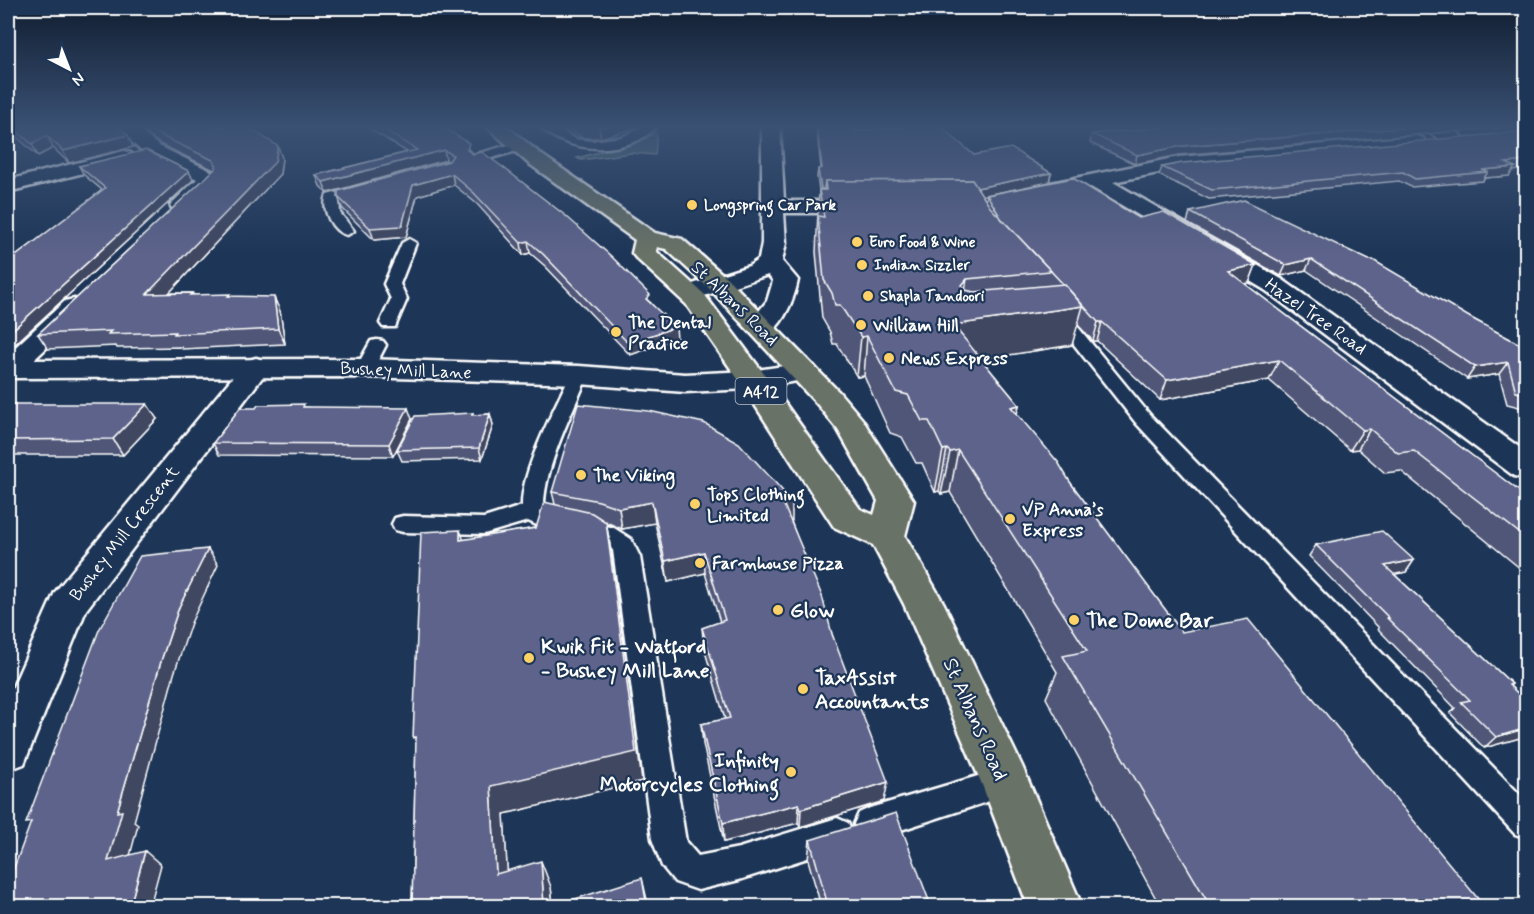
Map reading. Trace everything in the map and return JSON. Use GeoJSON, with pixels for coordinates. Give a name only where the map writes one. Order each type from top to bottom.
{"type":"FeatureCollection","features":[{"type":"Feature","properties":{"kind":"main road","name":"St Albans Road"},"geometry":{"type":"LineString","coordinates":[[551,169],[647,238],[674,244],[719,284],[804,372],[851,426],[896,501],[887,536]]}},
{"type":"Feature","properties":{"kind":"main road","name":"St Albans Road"},"geometry":{"type":"LineString","coordinates":[[647,238],[644,253],[689,293],[754,380],[847,518],[887,536],[924,604],[1005,782],[1055,906]]}},
{"type":"Feature","properties":{"kind":"street"},"geometry":{"type":"LineString","coordinates":[[8,186],[77,169]]}},
{"type":"Feature","properties":{"kind":"street"},"geometry":{"type":"LineString","coordinates":[[168,218],[210,178],[191,169]]}},
{"type":"Feature","properties":{"kind":"street"},"geometry":{"type":"LineString","coordinates":[[689,293],[758,271],[770,262],[774,243],[772,169]]}},
{"type":"Feature","properties":{"kind":"street"},"geometry":{"type":"LineString","coordinates":[[1016,196],[1151,169]]}},
{"type":"Feature","properties":{"kind":"street","name":"Hazel Tree Road"},"geometry":{"type":"LineString","coordinates":[[1094,180],[1274,285],[1527,468]]}},
{"type":"Feature","properties":{"kind":"street"},"geometry":{"type":"LineString","coordinates":[[772,207],[887,207]]}},
{"type":"Feature","properties":{"kind":"street"},"geometry":{"type":"LineString","coordinates":[[761,326],[780,302],[786,280],[770,262]]}},
{"type":"Feature","properties":{"kind":"street"},"geometry":{"type":"LineString","coordinates":[[8,369],[92,290]]}},
{"type":"Feature","properties":{"kind":"street","name":"Bushey Mill Lane"},"geometry":{"type":"LineString","coordinates":[[8,369],[256,367],[370,357],[685,383],[754,380],[804,372]]}},
{"type":"Feature","properties":{"kind":"street","name":"Bushey Mill Crescent"},"geometry":{"type":"LineString","coordinates":[[8,749],[69,603],[256,367]]}},
{"type":"Feature","properties":{"kind":"lane"},"geometry":{"type":"LineString","coordinates":[[347,231],[333,214],[332,198],[381,183]]}},
{"type":"Feature","properties":{"kind":"lane"},"geometry":{"type":"LineString","coordinates":[[389,324],[399,299],[392,284],[409,243]]}},
{"type":"Feature","properties":{"kind":"lane"},"geometry":{"type":"LineString","coordinates":[[1040,308],[1059,315],[1143,419],[1527,823]]}},
{"type":"Feature","properties":{"kind":"lane"},"geometry":{"type":"LineString","coordinates":[[579,375],[543,460],[533,510],[539,518],[606,534],[623,545],[628,557],[668,839],[674,854],[687,870],[698,873],[739,864],[1005,782]]}},
{"type":"Feature","properties":{"kind":"lane"},"geometry":{"type":"LineString","coordinates":[[403,524],[484,526],[533,510]]}},
{"type":"Feature","properties":{"kind":"building"},"geometry":{"type":"Polygon","coordinates":[[[82,169],[184,169],[189,171],[8,334],[8,262],[105,188],[82,169]]]}},
{"type":"Feature","properties":{"kind":"building"},"geometry":{"type":"Polygon","coordinates":[[[215,169],[269,169],[147,294],[192,293],[190,295],[230,294],[228,296],[274,297],[278,329],[174,334],[175,332],[108,334],[111,331],[38,334],[215,169]]]}},
{"type":"Feature","properties":{"kind":"building"},"geometry":{"type":"Polygon","coordinates":[[[342,169],[373,169],[323,182],[316,175],[342,169]]]}},
{"type":"Feature","properties":{"kind":"building"},"geometry":{"type":"Polygon","coordinates":[[[421,169],[505,169],[566,216],[612,257],[650,295],[646,299],[676,327],[628,343],[543,254],[528,241],[521,243],[474,193],[452,174],[413,185],[402,226],[370,228],[338,197],[338,191],[421,169]]]}},
{"type":"Feature","properties":{"kind":"building"},"geometry":{"type":"Polygon","coordinates":[[[818,169],[1044,169],[1051,173],[977,188],[972,180],[825,181],[824,189],[821,189],[818,169]]]}},
{"type":"Feature","properties":{"kind":"building"},"geometry":{"type":"Polygon","coordinates":[[[1166,169],[1497,169],[1482,170],[1488,172],[1415,179],[1403,172],[1212,190],[1166,169]]]}},
{"type":"Feature","properties":{"kind":"building"},"geometry":{"type":"Polygon","coordinates":[[[1073,178],[1139,218],[1164,212],[1256,265],[1228,271],[1527,497],[1527,539],[1414,451],[1398,453],[1370,429],[1363,430],[1279,360],[1167,380],[1102,322],[1098,322],[1001,218],[987,195],[1073,178]]]}},
{"type":"Feature","properties":{"kind":"building"},"geometry":{"type":"Polygon","coordinates":[[[972,180],[990,207],[1051,271],[967,279],[962,285],[966,290],[974,292],[1064,284],[1083,306],[953,325],[1019,405],[1011,407],[1058,462],[1070,482],[1182,632],[1248,619],[1484,906],[1210,906],[1063,656],[1087,651],[958,450],[950,452],[947,449],[943,450],[929,421],[922,421],[908,395],[896,392],[867,336],[861,337],[840,305],[835,305],[832,293],[824,280],[818,216],[824,217],[819,190],[826,190],[825,181],[972,180]]]}},
{"type":"Feature","properties":{"kind":"building"},"geometry":{"type":"Polygon","coordinates":[[[1244,200],[1373,260],[1527,348],[1527,394],[1516,392],[1508,362],[1475,367],[1311,259],[1286,265],[1190,212],[1244,200]]]}},
{"type":"Feature","properties":{"kind":"building"},"geometry":{"type":"Polygon","coordinates":[[[8,404],[147,404],[113,439],[8,440],[8,404]]]}},
{"type":"Feature","properties":{"kind":"building"},"geometry":{"type":"Polygon","coordinates":[[[304,404],[303,407],[408,408],[389,444],[213,443],[240,408],[256,408],[258,405],[304,404]]]}},
{"type":"Feature","properties":{"kind":"building"},"geometry":{"type":"Polygon","coordinates":[[[578,404],[649,411],[704,423],[739,443],[792,501],[783,503],[822,596],[832,634],[888,782],[801,809],[799,804],[723,823],[701,724],[730,718],[702,628],[725,620],[704,552],[665,561],[652,502],[619,508],[599,501],[552,492],[578,404]]]}},
{"type":"Feature","properties":{"kind":"building"},"geometry":{"type":"Polygon","coordinates":[[[473,413],[472,415],[490,414],[479,448],[397,450],[415,416],[473,413]]]}},
{"type":"Feature","properties":{"kind":"building","name":"Kwik Fit - Watford - Bushey Mill Lane"},"geometry":{"type":"Polygon","coordinates":[[[544,502],[592,513],[606,522],[636,752],[491,786],[496,874],[541,861],[544,906],[412,906],[416,737],[413,738],[421,532],[460,530],[460,540],[536,528],[544,502]]]}},
{"type":"Feature","properties":{"kind":"building"},"geometry":{"type":"Polygon","coordinates":[[[1382,531],[1414,560],[1385,566],[1512,684],[1509,685],[1527,702],[1527,728],[1496,737],[1461,702],[1470,700],[1316,545],[1382,531]]]}},
{"type":"Feature","properties":{"kind":"building"},"geometry":{"type":"Polygon","coordinates":[[[208,549],[179,607],[117,812],[122,811],[108,861],[145,851],[130,906],[8,906],[8,884],[31,822],[26,823],[99,630],[140,556],[208,549]]]}},
{"type":"Feature","properties":{"kind":"building"},"geometry":{"type":"Polygon","coordinates":[[[896,813],[931,906],[828,906],[810,840],[896,813]]]}},
{"type":"Feature","properties":{"kind":"building"},"geometry":{"type":"Polygon","coordinates":[[[642,878],[647,906],[553,906],[642,878]]]}},
{"type":"Feature","properties":{"kind":"place","name":"Longspring Car Park"},"geometry":{"type":"Point","coordinates":[692,205]}},
{"type":"Feature","properties":{"kind":"place","name":"Euro Food & Wine"},"geometry":{"type":"Point","coordinates":[857,242]}},
{"type":"Feature","properties":{"kind":"place","name":"Indian Sizzler"},"geometry":{"type":"Point","coordinates":[862,265]}},
{"type":"Feature","properties":{"kind":"place","name":"Shapla Tandoori"},"geometry":{"type":"Point","coordinates":[868,296]}},
{"type":"Feature","properties":{"kind":"place","name":"William Hill"},"geometry":{"type":"Point","coordinates":[861,325]}},
{"type":"Feature","properties":{"kind":"place","name":"The Dental Practice"},"geometry":{"type":"Point","coordinates":[616,332]}},
{"type":"Feature","properties":{"kind":"place","name":"News Express"},"geometry":{"type":"Point","coordinates":[889,358]}},
{"type":"Feature","properties":{"kind":"place","name":"The Viking"},"geometry":{"type":"Point","coordinates":[581,475]}},
{"type":"Feature","properties":{"kind":"place","name":"Tops Clothing Limited"},"geometry":{"type":"Point","coordinates":[695,504]}},
{"type":"Feature","properties":{"kind":"place","name":"VP Anna’s Express"},"geometry":{"type":"Point","coordinates":[1010,519]}},
{"type":"Feature","properties":{"kind":"place","name":"Farmhouse Pizza"},"geometry":{"type":"Point","coordinates":[700,563]}},
{"type":"Feature","properties":{"kind":"place","name":"Glow"},"geometry":{"type":"Point","coordinates":[778,610]}},
{"type":"Feature","properties":{"kind":"place","name":"The Dome Bar"},"geometry":{"type":"Point","coordinates":[1074,620]}},
{"type":"Feature","properties":{"kind":"place","name":"Kwik Fit - Watford - Bushey Mill Lane"},"geometry":{"type":"Point","coordinates":[529,658]}},
{"type":"Feature","properties":{"kind":"place","name":"TaxAssist Accountants"},"geometry":{"type":"Point","coordinates":[803,689]}},
{"type":"Feature","properties":{"kind":"place","name":"Infinity Motorcycles Clothing"},"geometry":{"type":"Point","coordinates":[791,772]}}]}
